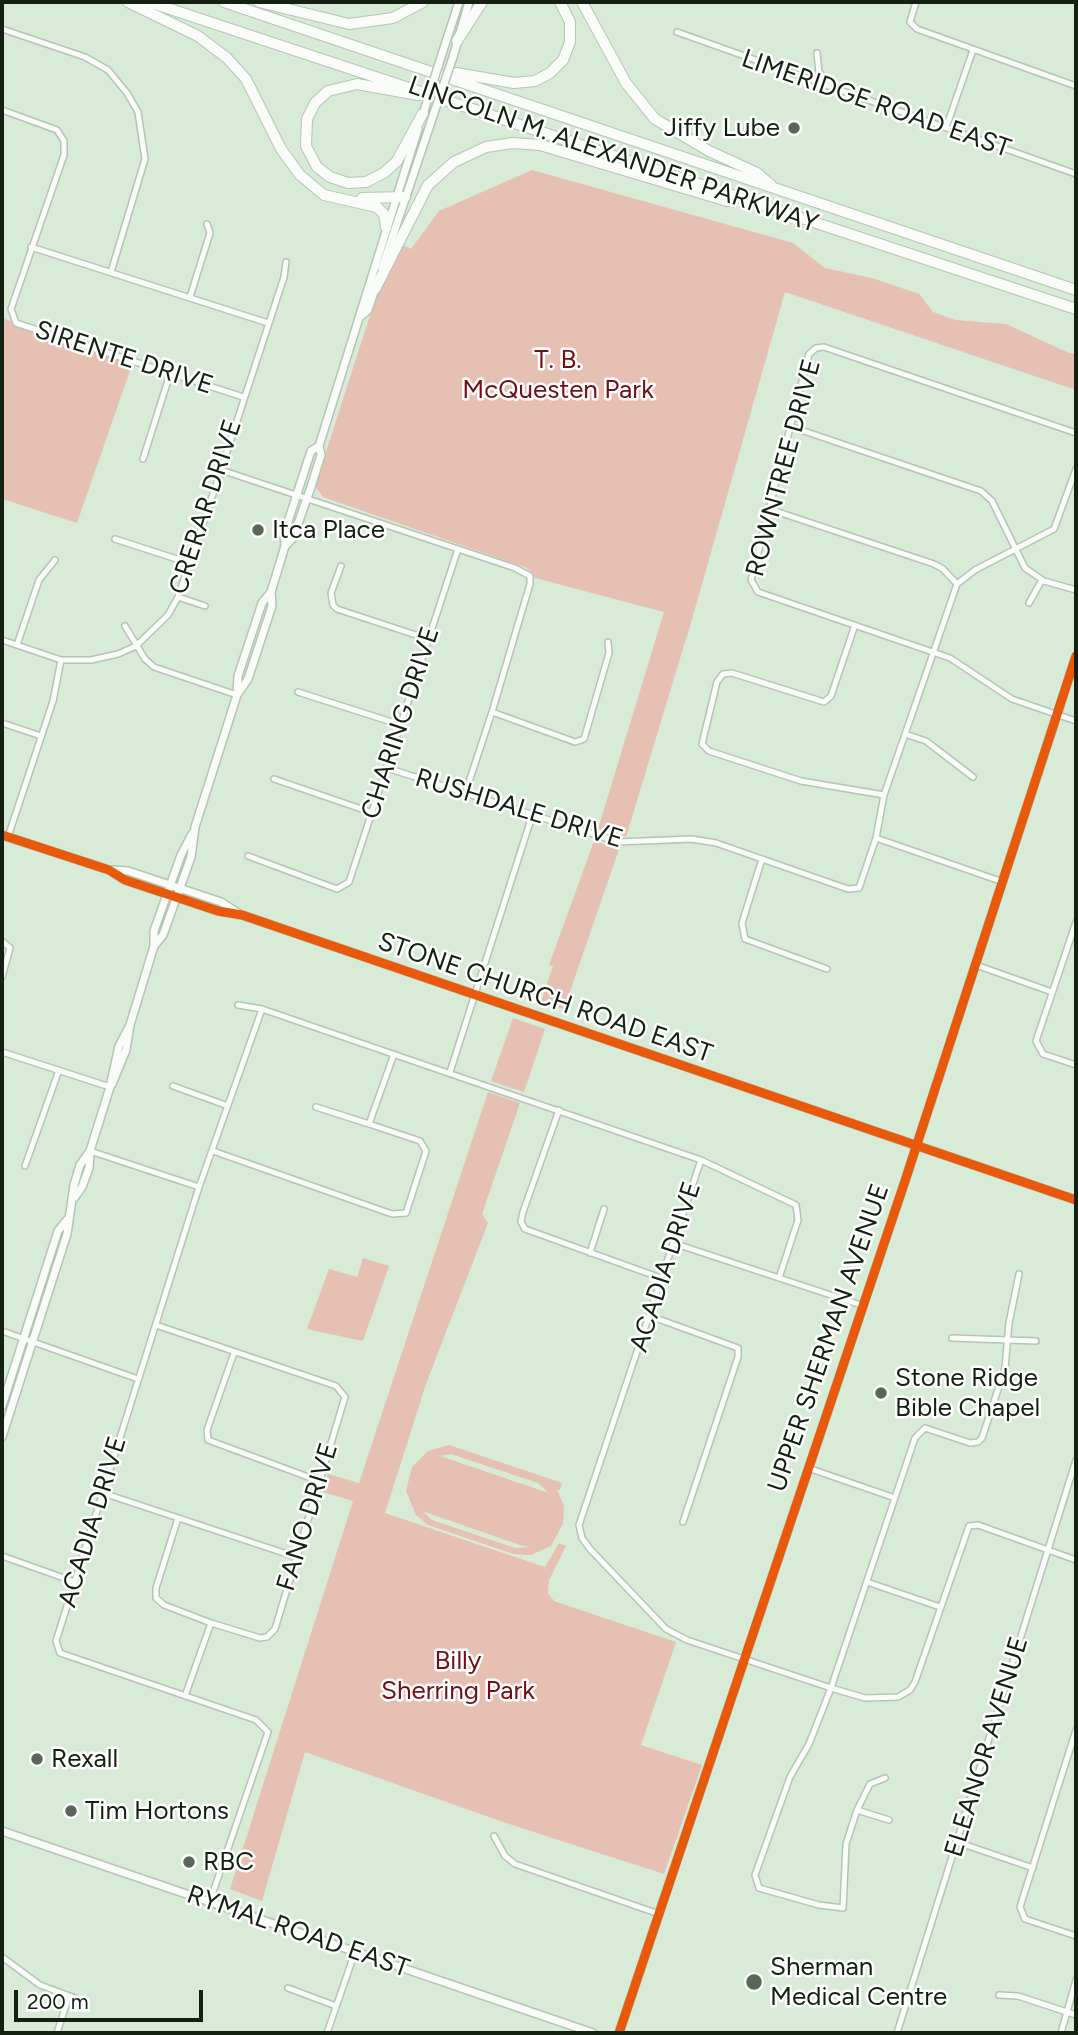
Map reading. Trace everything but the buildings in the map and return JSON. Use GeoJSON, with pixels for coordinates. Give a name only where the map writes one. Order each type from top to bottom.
{"type":"FeatureCollection","features":[{"type":"Feature","properties":{"kind":"highway"},"geometry":{"type":"LineString","coordinates":[[128,2],[198,36],[227,58],[246,79],[281,149],[300,175],[324,195],[377,207],[384,214],[386,227]]}},
{"type":"Feature","properties":{"kind":"highway","name":"LINCOLN M. ALEXANDER PARKWAY"},"geometry":{"type":"LineString","coordinates":[[149,2],[1076,309]]}},
{"type":"Feature","properties":{"kind":"highway","name":"LINCOLN M. ALEXANDER PARKWAY"},"geometry":{"type":"LineString","coordinates":[[224,2],[1076,289]]}},
{"type":"Feature","properties":{"kind":"highway"},"geometry":{"type":"LineString","coordinates":[[259,2],[349,24],[393,18],[423,2]]}},
{"type":"Feature","properties":{"kind":"highway"},"geometry":{"type":"LineString","coordinates":[[457,41],[482,2]]}},
{"type":"Feature","properties":{"kind":"highway"},"geometry":{"type":"LineString","coordinates":[[423,67],[514,83],[543,78],[563,60],[570,42],[569,22],[560,2]]}},
{"type":"Feature","properties":{"kind":"highway"},"geometry":{"type":"LineString","coordinates":[[582,2],[625,83],[655,119],[709,151],[757,173],[774,187]]}},
{"type":"Feature","properties":{"kind":"highway"},"geometry":{"type":"LineString","coordinates":[[427,113],[397,161],[384,173],[366,182],[348,183],[330,177],[317,167],[306,146],[305,127],[310,111],[320,97],[337,87],[368,85],[463,104]]}},
{"type":"Feature","properties":{"kind":"highway"},"geometry":{"type":"LineString","coordinates":[[375,289],[428,185],[454,162],[498,144],[526,143],[553,148],[799,223],[818,225]]}},
{"type":"Feature","properties":{"kind":"highway"},"geometry":{"type":"LineString","coordinates":[[300,175],[345,195],[400,198]]}},
{"type":"Feature","properties":{"kind":"main road"},"geometry":{"type":"LineString","coordinates":[[361,316],[368,310],[375,289],[459,2]]}},
{"type":"Feature","properties":{"kind":"main road"},"geometry":{"type":"LineString","coordinates":[[427,113],[453,57],[469,2]]}},
{"type":"Feature","properties":{"kind":"main road"},"geometry":{"type":"LineString","coordinates":[[285,546],[293,538],[308,498],[321,455],[319,446],[361,316],[360,308],[386,227],[400,198]]}},
{"type":"Feature","properties":{"kind":"main road"},"geometry":{"type":"LineString","coordinates":[[154,946],[163,935],[191,857],[195,827],[237,695],[252,667],[272,606],[271,592],[285,546],[284,534],[311,451],[319,446]]}},
{"type":"Feature","properties":{"kind":"main road","name":"UPPER SHERMAN AVENUE"},"geometry":{"type":"LineString","coordinates":[[618,2033],[916,1147],[1076,656]]}},
{"type":"Feature","properties":{"kind":"main road"},"geometry":{"type":"LineString","coordinates":[[2,1437],[67,1234],[67,1220],[89,1168],[90,1151],[110,1087],[126,1050],[130,1026],[154,946],[155,930],[180,855],[195,827]]}},
{"type":"Feature","properties":{"kind":"main road","name":"STONE CHURCH ROAD EAST"},"geometry":{"type":"LineString","coordinates":[[5,836],[109,870],[128,872],[221,902],[242,915]]}},
{"type":"Feature","properties":{"kind":"main road","name":"STONE CHURCH ROAD EAST"},"geometry":{"type":"LineString","coordinates":[[109,870],[125,880],[242,915],[1076,1200]]}},
{"type":"Feature","properties":{"kind":"main road"},"geometry":{"type":"LineString","coordinates":[[2,1406],[58,1231],[67,1220]]}},
{"type":"Feature","properties":{"kind":"main road","name":"RYMAL ROAD EAST"},"geometry":{"type":"LineString","coordinates":[[2,1831],[593,2033]]}},
{"type":"Feature","properties":{"kind":"street"},"geometry":{"type":"LineString","coordinates":[[916,2],[910,19],[914,27],[1076,86]]}},
{"type":"Feature","properties":{"kind":"street"},"geometry":{"type":"LineString","coordinates":[[2,29],[85,57],[108,70],[138,112],[145,159],[111,272]]}},
{"type":"Feature","properties":{"kind":"street","name":"LIMERIDGE ROAD EAST"},"geometry":{"type":"LineString","coordinates":[[677,32],[1076,174]]}},
{"type":"Feature","properties":{"kind":"street"},"geometry":{"type":"LineString","coordinates":[[946,128],[973,50]]}},
{"type":"Feature","properties":{"kind":"street"},"geometry":{"type":"LineString","coordinates":[[817,53],[819,73],[847,92]]}},
{"type":"Feature","properties":{"kind":"street","name":"SIRENTE DRIVE"},"geometry":{"type":"LineString","coordinates":[[2,110],[57,130],[64,141],[64,155],[47,209],[31,247],[11,309],[16,323],[243,397]]}},
{"type":"Feature","properties":{"kind":"street"},"geometry":{"type":"LineString","coordinates":[[190,297],[210,233],[208,224]]}},
{"type":"Feature","properties":{"kind":"street"},"geometry":{"type":"LineString","coordinates":[[31,247],[268,323]]}},
{"type":"Feature","properties":{"kind":"street","name":"CRERAR DRIVE"},"geometry":{"type":"LineString","coordinates":[[2,640],[61,660],[105,658],[136,646],[159,627],[178,597],[284,277],[286,262]]}},
{"type":"Feature","properties":{"kind":"street","name":"ROWNTREE DRIVE"},"geometry":{"type":"LineString","coordinates":[[1076,433],[824,347],[813,349],[809,354],[751,579],[753,588],[956,661],[1012,699],[1076,721]]}},
{"type":"Feature","properties":{"kind":"street"},"geometry":{"type":"LineString","coordinates":[[143,459],[170,374]]}},
{"type":"Feature","properties":{"kind":"street"},"geometry":{"type":"LineString","coordinates":[[792,427],[981,491],[992,501],[1023,566],[1042,580],[1076,590]]}},
{"type":"Feature","properties":{"kind":"street"},"geometry":{"type":"LineString","coordinates":[[932,652],[957,584],[975,570],[1054,529],[1062,515],[1076,468]]}},
{"type":"Feature","properties":{"kind":"street"},"geometry":{"type":"LineString","coordinates":[[221,470],[517,569],[530,578],[492,712],[465,794]]}},
{"type":"Feature","properties":{"kind":"street"},"geometry":{"type":"LineString","coordinates":[[769,509],[934,564],[943,569],[957,584]]}},
{"type":"Feature","properties":{"kind":"street"},"geometry":{"type":"LineString","coordinates":[[114,539],[189,563]]}},
{"type":"Feature","properties":{"kind":"street","name":"CHARING DRIVE"},"geometry":{"type":"LineString","coordinates":[[248,856],[337,890],[349,882],[458,549]]}},
{"type":"Feature","properties":{"kind":"street"},"geometry":{"type":"LineString","coordinates":[[18,645],[39,580],[55,560]]}},
{"type":"Feature","properties":{"kind":"street"},"geometry":{"type":"LineString","coordinates":[[341,566],[331,593],[337,609],[428,639]]}},
{"type":"Feature","properties":{"kind":"street"},"geometry":{"type":"LineString","coordinates":[[1029,603],[1042,580]]}},
{"type":"Feature","properties":{"kind":"street"},"geometry":{"type":"LineString","coordinates":[[178,597],[205,606]]}},
{"type":"Feature","properties":{"kind":"street"},"geometry":{"type":"LineString","coordinates":[[855,625],[829,699],[821,703],[725,673],[718,682],[702,744],[709,751],[801,781],[884,795]]}},
{"type":"Feature","properties":{"kind":"street"},"geometry":{"type":"LineString","coordinates":[[125,626],[149,664],[237,695]]}},
{"type":"Feature","properties":{"kind":"street"},"geometry":{"type":"LineString","coordinates":[[492,712],[575,742],[584,739],[609,653],[608,642]]}},
{"type":"Feature","properties":{"kind":"street","name":"RUSHDALE DRIVE"},"geometry":{"type":"LineString","coordinates":[[387,768],[618,842],[692,839],[716,843],[848,889],[859,888],[877,838],[884,795],[932,652]]}},
{"type":"Feature","properties":{"kind":"street"},"geometry":{"type":"LineString","coordinates":[[5,836],[53,701],[61,660]]}},
{"type":"Feature","properties":{"kind":"street"},"geometry":{"type":"LineString","coordinates":[[298,691],[401,725]]}},
{"type":"Feature","properties":{"kind":"street"},"geometry":{"type":"LineString","coordinates":[[2,723],[41,736]]}},
{"type":"Feature","properties":{"kind":"street"},"geometry":{"type":"LineString","coordinates":[[905,734],[926,741],[973,777]]}},
{"type":"Feature","properties":{"kind":"street"},"geometry":{"type":"LineString","coordinates":[[274,779],[373,813]]}},
{"type":"Feature","properties":{"kind":"street"},"geometry":{"type":"LineString","coordinates":[[450,1072],[532,816]]}},
{"type":"Feature","properties":{"kind":"street"},"geometry":{"type":"LineString","coordinates":[[877,838],[1003,882]]}},
{"type":"Feature","properties":{"kind":"street"},"geometry":{"type":"LineString","coordinates":[[762,859],[742,923],[745,939],[827,969]]}},
{"type":"Feature","properties":{"kind":"street"},"geometry":{"type":"LineString","coordinates":[[1076,922],[1052,992],[1037,1048],[1043,1054],[1076,1065]]}},
{"type":"Feature","properties":{"kind":"street"},"geometry":{"type":"LineString","coordinates":[[2,941],[10,948],[2,977]]}},
{"type":"Feature","properties":{"kind":"street"},"geometry":{"type":"LineString","coordinates":[[976,964],[1052,992]]}},
{"type":"Feature","properties":{"kind":"street","name":"ACADIA DRIVE"},"geometry":{"type":"LineString","coordinates":[[238,1005],[262,1010],[450,1072],[701,1160],[579,1531],[590,1549],[666,1629],[687,1640],[743,1657]]}},
{"type":"Feature","properties":{"kind":"street","name":"ACADIA DRIVE"},"geometry":{"type":"LineString","coordinates":[[211,1901],[268,1732],[256,1720],[60,1653],[56,1642],[199,1187],[262,1010]]}},
{"type":"Feature","properties":{"kind":"street"},"geometry":{"type":"LineString","coordinates":[[2,1052],[110,1087]]}},
{"type":"Feature","properties":{"kind":"street"},"geometry":{"type":"LineString","coordinates":[[369,1124],[394,1054]]}},
{"type":"Feature","properties":{"kind":"street"},"geometry":{"type":"LineString","coordinates":[[25,1166],[59,1070]]}},
{"type":"Feature","properties":{"kind":"street"},"geometry":{"type":"LineString","coordinates":[[173,1086],[228,1106]]}},
{"type":"Feature","properties":{"kind":"street"},"geometry":{"type":"LineString","coordinates":[[213,1151],[392,1214],[406,1213],[426,1151],[420,1141],[316,1107]]}},
{"type":"Feature","properties":{"kind":"street"},"geometry":{"type":"LineString","coordinates":[[559,1110],[521,1222],[526,1229],[534,1233],[662,1278]]}},
{"type":"Feature","properties":{"kind":"street"},"geometry":{"type":"LineString","coordinates":[[90,1151],[199,1187]]}},
{"type":"Feature","properties":{"kind":"street"},"geometry":{"type":"LineString","coordinates":[[701,1160],[796,1205],[798,1220],[779,1278]]}},
{"type":"Feature","properties":{"kind":"street"},"geometry":{"type":"LineString","coordinates":[[590,1253],[604,1209]]}},
{"type":"Feature","properties":{"kind":"street"},"geometry":{"type":"LineString","coordinates":[[673,1243],[861,1305]]}},
{"type":"Feature","properties":{"kind":"street"},"geometry":{"type":"LineString","coordinates":[[885,1778],[870,1784],[857,1810],[846,1844],[844,1908],[819,1905],[759,1888],[755,1883],[790,1777],[809,1744],[831,1688],[918,1431],[925,1428],[970,1443],[978,1442],[982,1438],[1005,1368],[1009,1323],[1019,1274]]}},
{"type":"Feature","properties":{"kind":"street"},"geometry":{"type":"LineString","coordinates":[[650,1316],[738,1348],[738,1357],[683,1522]]}},
{"type":"Feature","properties":{"kind":"street","name":"FANO DRIVE"},"geometry":{"type":"LineString","coordinates":[[156,1325],[342,1390],[345,1397],[275,1629],[267,1637],[260,1638],[211,1623],[164,1605],[156,1598],[156,1588],[178,1518]]}},
{"type":"Feature","properties":{"kind":"street"},"geometry":{"type":"LineString","coordinates":[[2,1331],[138,1379]]}},
{"type":"Feature","properties":{"kind":"street"},"geometry":{"type":"LineString","coordinates":[[952,1338],[1008,1342],[1036,1340]]}},
{"type":"Feature","properties":{"kind":"street"},"geometry":{"type":"LineString","coordinates":[[234,1353],[207,1430],[208,1440],[319,1481]]}},
{"type":"Feature","properties":{"kind":"street","name":"ELEANOR AVENUE"},"geometry":{"type":"LineString","coordinates":[[897,2033],[1076,1460]]}},
{"type":"Feature","properties":{"kind":"street"},"geometry":{"type":"LineString","coordinates":[[808,1468],[895,1498]]}},
{"type":"Feature","properties":{"kind":"street"},"geometry":{"type":"LineString","coordinates":[[103,1493],[296,1558]]}},
{"type":"Feature","properties":{"kind":"street"},"geometry":{"type":"LineString","coordinates":[[743,1657],[865,1698],[898,1697],[910,1690],[969,1526],[978,1525],[1076,1560]]}},
{"type":"Feature","properties":{"kind":"street"},"geometry":{"type":"LineString","coordinates":[[2,1556],[75,1582]]}},
{"type":"Feature","properties":{"kind":"street"},"geometry":{"type":"LineString","coordinates":[[866,1582],[940,1607]]}},
{"type":"Feature","properties":{"kind":"street"},"geometry":{"type":"LineString","coordinates":[[185,1696],[211,1623]]}},
{"type":"Feature","properties":{"kind":"street"},"geometry":{"type":"LineString","coordinates":[[1076,1730],[1020,1908],[1022,1916],[1076,1936]]}},
{"type":"Feature","properties":{"kind":"street"},"geometry":{"type":"LineString","coordinates":[[857,1810],[889,1820]]}},
{"type":"Feature","properties":{"kind":"street"},"geometry":{"type":"LineString","coordinates":[[494,1836],[505,1856],[515,1864],[659,1914]]}},
{"type":"Feature","properties":{"kind":"street"},"geometry":{"type":"LineString","coordinates":[[957,1842],[1033,1868]]}},
{"type":"Feature","properties":{"kind":"street"},"geometry":{"type":"LineString","coordinates":[[327,2033],[355,1952]]}},
{"type":"Feature","properties":{"kind":"street"},"geometry":{"type":"LineString","coordinates":[[2,1957],[32,1981],[72,1997],[57,2033]]}},
{"type":"Feature","properties":{"kind":"street"},"geometry":{"type":"LineString","coordinates":[[1061,2033],[1076,1980]]}},
{"type":"Feature","properties":{"kind":"street"},"geometry":{"type":"LineString","coordinates":[[288,1988],[336,2006]]}},
{"type":"Feature","properties":{"kind":"street"},"geometry":{"type":"LineString","coordinates":[[999,1995],[1018,1996],[1076,2015]]}},
{"type":"Feature","properties":{"kind":"green space","name":"T. B. McQuesten Park"},"geometry":{"type":"Polygon","coordinates":[[[532,170],[793,243],[825,268],[872,278],[919,294],[933,312],[955,320],[1006,324],[1069,353],[1076,353],[1076,390],[785,292],[692,619],[626,837],[598,829],[664,612],[535,578],[527,568],[323,497],[315,486],[373,306],[400,244],[411,249],[439,211],[532,170]]]}},
{"type":"Feature","properties":{"kind":"green space"},"geometry":{"type":"Polygon","coordinates":[[[2,318],[133,362],[77,523],[2,499],[2,318]]]}},
{"type":"Feature","properties":{"kind":"green space"},"geometry":{"type":"Polygon","coordinates":[[[594,841],[619,849],[564,1009],[541,1002],[553,966],[549,965],[594,841]]]}},
{"type":"Feature","properties":{"kind":"green space"},"geometry":{"type":"Polygon","coordinates":[[[513,1018],[545,1029],[524,1092],[491,1081],[513,1018]]]}},
{"type":"Feature","properties":{"kind":"green space","name":"Billy Sherring Park"},"geometry":{"type":"Polygon","coordinates":[[[488,1092],[520,1103],[482,1214],[488,1223],[426,1384],[385,1513],[545,1567],[559,1543],[566,1546],[549,1580],[548,1593],[554,1601],[676,1642],[641,1745],[702,1765],[664,1874],[506,1823],[305,1752],[262,1901],[230,1889],[353,1501],[323,1492],[328,1474],[359,1483],[488,1092]]]}},
{"type":"Feature","properties":{"kind":"green space"},"geometry":{"type":"Polygon","coordinates":[[[363,1258],[389,1266],[363,1341],[307,1329],[329,1269],[357,1277],[363,1258]]]}},
{"type":"Feature","properties":{"kind":"green space"},"geometry":{"type":"Polygon","coordinates":[[[449,1445],[562,1483],[560,1490],[557,1490],[564,1506],[563,1524],[551,1546],[531,1555],[513,1554],[428,1525],[416,1515],[406,1491],[412,1467],[428,1451],[449,1445]],[[451,1454],[440,1456],[549,1493],[538,1483],[451,1454]],[[422,1511],[432,1520],[515,1548],[531,1547],[520,1545],[422,1511]]]}},
{"type":"Feature","properties":{"kind":"cycle path"},"geometry":{"type":"LineString","coordinates":[[619,2033],[904,1184],[1076,656]]}},
{"type":"Feature","properties":{"kind":"cycle path"},"geometry":{"type":"LineString","coordinates":[[2,835],[109,870],[125,880],[218,911],[242,915],[1076,1200]]}},
{"type":"Feature","properties":{"kind":"place","name":"Jiffy Lube"},"geometry":{"type":"Point","coordinates":[794,128]}},
{"type":"Feature","properties":{"kind":"place","name":"Itca Place"},"geometry":{"type":"Point","coordinates":[258,530]}},
{"type":"Feature","properties":{"kind":"place","name":"Stone Ridge Bible Chapel"},"geometry":{"type":"Point","coordinates":[881,1393]}},
{"type":"Feature","properties":{"kind":"place","name":"Rexall"},"geometry":{"type":"Point","coordinates":[37,1759]}},
{"type":"Feature","properties":{"kind":"place","name":"Tim Hortons"},"geometry":{"type":"Point","coordinates":[71,1811]}},
{"type":"Feature","properties":{"kind":"place","name":"RBC"},"geometry":{"type":"Point","coordinates":[189,1862]}},
{"type":"Feature","properties":{"kind":"place","name":"Sherman Medical Centre"},"geometry":{"type":"Point","coordinates":[754,1982]}}]}
